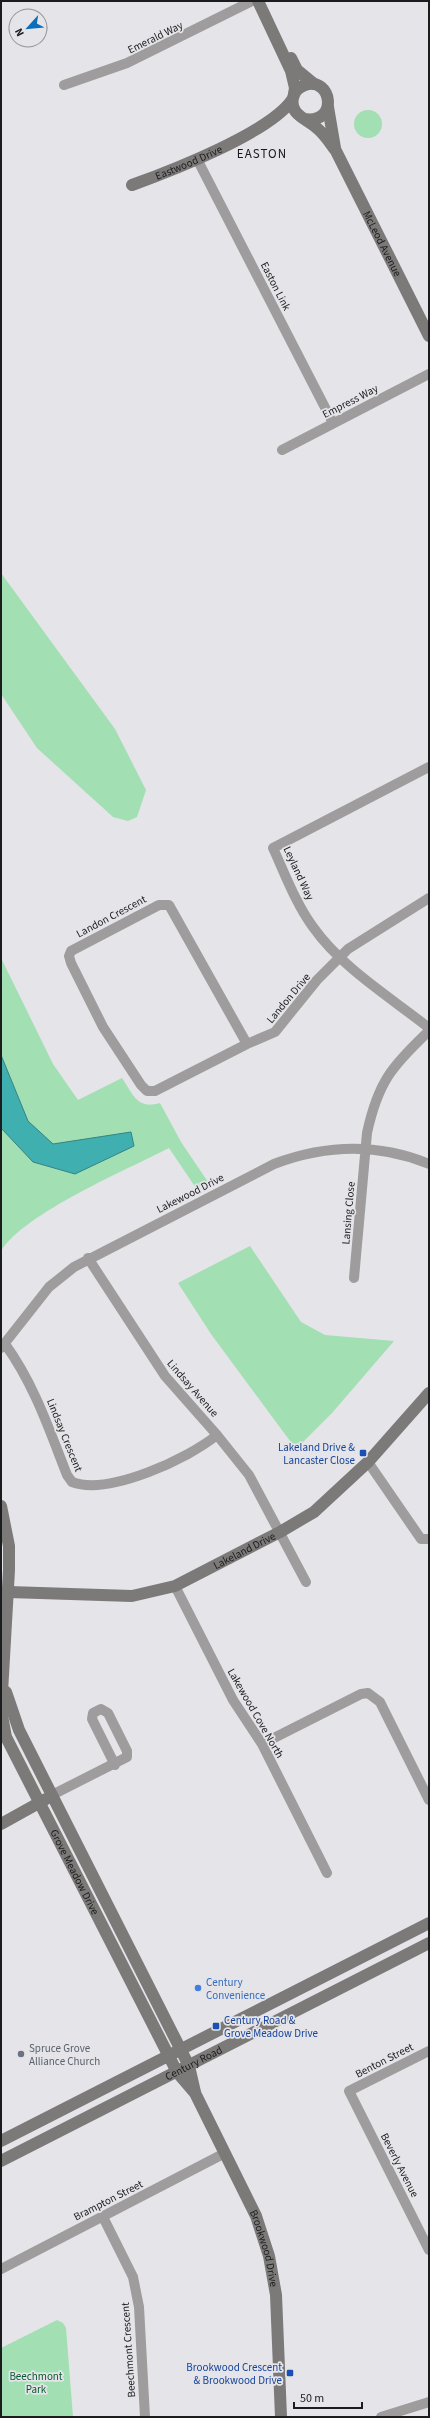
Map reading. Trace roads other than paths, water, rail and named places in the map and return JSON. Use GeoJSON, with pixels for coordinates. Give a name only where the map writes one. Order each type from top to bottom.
{"type":"FeatureCollection","features":[{"type":"Feature","properties":{"kind":"street","name":"Emerald Way"},"geometry":{"type":"LineString","coordinates":[[64,85],[127,64],[252,1]]}},
{"type":"Feature","properties":{"kind":"street","name":"McLeod Avenue"},"geometry":{"type":"LineString","coordinates":[[258,1],[280,45],[282,55],[294,80],[293,97],[295,112],[319,130],[336,151],[429,336]]}},
{"type":"Feature","properties":{"kind":"street","name":"McLeod Avenue"},"geometry":{"type":"LineString","coordinates":[[280,45],[287,52],[298,70],[314,84],[324,90],[327,95],[336,151]]}},
{"type":"Feature","properties":{"kind":"street"},"geometry":{"type":"LineString","coordinates":[[293,97],[302,86],[314,84]]}},
{"type":"Feature","properties":{"kind":"street","name":"Eastwood Drive"},"geometry":{"type":"LineString","coordinates":[[132,185],[197,159],[266,124],[287,108],[293,97]]}},
{"type":"Feature","properties":{"kind":"street"},"geometry":{"type":"LineString","coordinates":[[304,119],[317,119],[326,112],[328,107]]}},
{"type":"Feature","properties":{"kind":"street","name":"Eastwood Drive"},"geometry":{"type":"LineString","coordinates":[[266,124],[304,119]]}},
{"type":"Feature","properties":{"kind":"street","name":"Easton Link"},"geometry":{"type":"LineString","coordinates":[[197,159],[333,423]]}},
{"type":"Feature","properties":{"kind":"street","name":"Empress Way"},"geometry":{"type":"LineString","coordinates":[[282,450],[429,374]]}},
{"type":"Feature","properties":{"kind":"street","name":"Leyland Way"},"geometry":{"type":"LineString","coordinates":[[429,767],[273,848],[308,921],[324,941],[340,957],[429,1030]]}},
{"type":"Feature","properties":{"kind":"street","name":"Landon Drive"},"geometry":{"type":"LineString","coordinates":[[151,1091],[275,1032],[318,980],[340,957],[377,930],[429,898]]}},
{"type":"Feature","properties":{"kind":"street","name":"Landon Crescent"},"geometry":{"type":"LineString","coordinates":[[151,1091],[141,1085],[103,1027],[69,956],[72,951],[159,905],[165,903],[169,905],[247,1044]]}},
{"type":"Feature","properties":{"kind":"street","name":"Lansing Close"},"geometry":{"type":"LineString","coordinates":[[354,1278],[365,1149],[372,1110],[380,1088],[397,1062],[429,1030]]}},
{"type":"Feature","properties":{"kind":"street","name":"Lakewood Drive"},"geometry":{"type":"LineString","coordinates":[[3,1346],[49,1287],[88,1258],[274,1164],[297,1156],[322,1150],[365,1149],[408,1156],[429,1164]]}},
{"type":"Feature","properties":{"kind":"street","name":"Lindsay Avenue"},"geometry":{"type":"LineString","coordinates":[[88,1258],[165,1376],[217,1435],[249,1475],[306,1582]]}},
{"type":"Feature","properties":{"kind":"street","name":"Lindsay Crescent"},"geometry":{"type":"LineString","coordinates":[[3,1346],[19,1363],[38,1399],[67,1475],[72,1482],[98,1483],[138,1477],[200,1449],[217,1435]]}},
{"type":"Feature","properties":{"kind":"street","name":"Lakeland Drive"},"geometry":{"type":"LineString","coordinates":[[9,1592],[118,1596],[151,1593],[175,1586],[280,1532],[314,1512],[368,1462],[429,1393]]}},
{"type":"Feature","properties":{"kind":"street"},"geometry":{"type":"LineString","coordinates":[[368,1462],[421,1538],[429,1539]]}},
{"type":"Feature","properties":{"kind":"street","name":"Grove Meadow Drive"},"geometry":{"type":"LineString","coordinates":[[1,1507],[9,1546],[9,1592],[1,1710],[6,1737],[177,2072]]}},
{"type":"Feature","properties":{"kind":"street","name":"Lakewood Cove North"},"geometry":{"type":"LineString","coordinates":[[175,1586],[232,1700],[262,1744],[327,1873]]}},
{"type":"Feature","properties":{"kind":"street","name":"Grove Meadow Drive"},"geometry":{"type":"LineString","coordinates":[[4,1683],[11,1709],[19,1730],[189,2066]]}},
{"type":"Feature","properties":{"kind":"street"},"geometry":{"type":"LineString","coordinates":[[262,1744],[361,1694],[368,1693],[380,1702],[429,1800]]}},
{"type":"Feature","properties":{"kind":"street"},"geometry":{"type":"LineString","coordinates":[[1,1824],[52,1795],[115,1765],[125,1760],[127,1751],[108,1713],[101,1709],[93,1713],[92,1719],[115,1765]]}},
{"type":"Feature","properties":{"kind":"street","name":"Century Road"},"geometry":{"type":"LineString","coordinates":[[1,2141],[429,1924]]}},
{"type":"Feature","properties":{"kind":"street","name":"Century Road"},"geometry":{"type":"LineString","coordinates":[[1,2161],[429,1943]]}},
{"type":"Feature","properties":{"kind":"street","name":"Benton Street"},"geometry":{"type":"LineString","coordinates":[[349,2091],[429,2051]]}},
{"type":"Feature","properties":{"kind":"street","name":"Brookwood Drive"},"geometry":{"type":"LineString","coordinates":[[189,2066],[195,2093]]}},
{"type":"Feature","properties":{"kind":"street","name":"Brookwood Drive"},"geometry":{"type":"LineString","coordinates":[[177,2072],[195,2093],[256,2216],[269,2256],[276,2295],[281,2417]]}},
{"type":"Feature","properties":{"kind":"street","name":"Beverly Avenue"},"geometry":{"type":"LineString","coordinates":[[349,2091],[429,2250]]}},
{"type":"Feature","properties":{"kind":"street","name":"Brampton Street"},"geometry":{"type":"LineString","coordinates":[[1,2268],[103,2217],[225,2153]]}},
{"type":"Feature","properties":{"kind":"street","name":"Beechmont Crescent"},"geometry":{"type":"LineString","coordinates":[[103,2217],[133,2277],[139,2307],[144,2417]]}},
{"type":"Feature","properties":{"kind":"street"},"geometry":{"type":"LineString","coordinates":[[381,2417],[393,2416],[429,2402]]}},
{"type":"Feature","properties":{"kind":"water"},"geometry":{"type":"Polygon","coordinates":[[[1,1055],[28,1121],[53,1144],[131,1132],[134,1146],[75,1174],[33,1162],[1,1128],[1,1055]]]}},
{"type":"Feature","properties":{"kind":"place","name":"Lakeland Drive & Lancaster Close"},"geometry":{"type":"Point","coordinates":[363,1453]}},
{"type":"Feature","properties":{"kind":"place","name":"Century Convenience"},"geometry":{"type":"Point","coordinates":[198,1988]}},
{"type":"Feature","properties":{"kind":"place","name":"Century Road & Grove Meadow Drive"},"geometry":{"type":"Point","coordinates":[216,2026]}},
{"type":"Feature","properties":{"kind":"place","name":"Spruce Grove Alliance Church"},"geometry":{"type":"Point","coordinates":[21,2054]}},
{"type":"Feature","properties":{"kind":"place","name":"Brookwood Crescent & Brookwood Drive"},"geometry":{"type":"Point","coordinates":[290,2373]}},
{"type":"Feature","properties":{"kind":"district","name":"EASTON"},"geometry":{"type":"Point","coordinates":[262,153]}},
{"type":"Feature","properties":{"kind":"park label","name":"Beechmont Park"},"geometry":{"type":"Point","coordinates":[36,2382]}}]}
